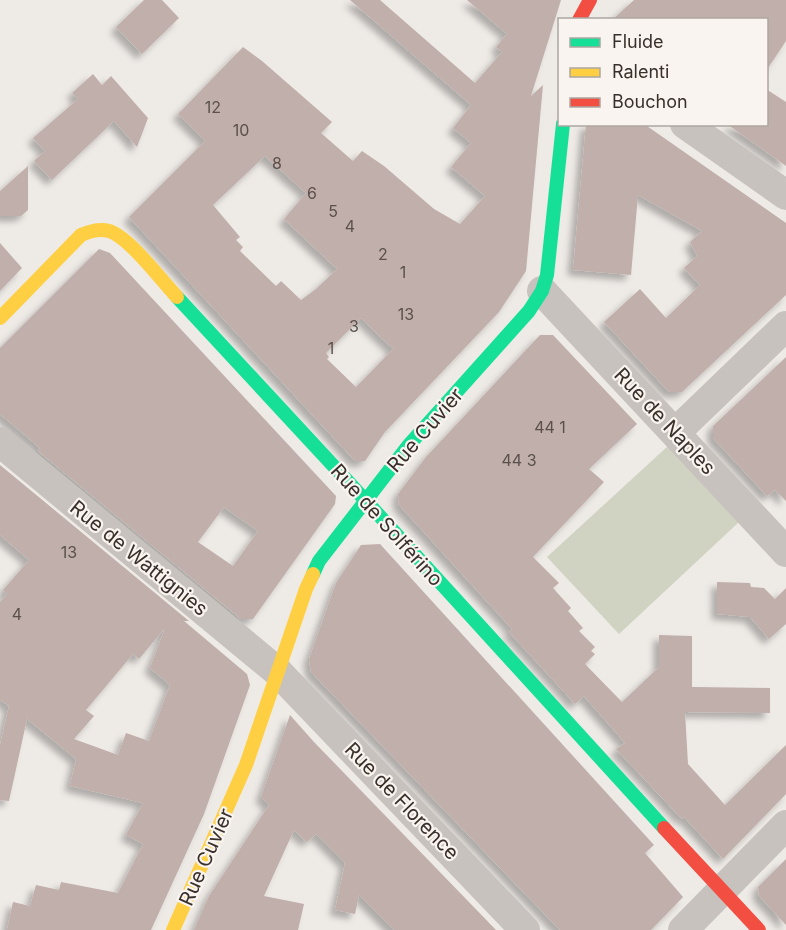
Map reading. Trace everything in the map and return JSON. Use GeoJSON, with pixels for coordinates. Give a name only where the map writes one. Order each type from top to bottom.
{"type":"FeatureCollection","features":[{"type":"Feature","properties":{"kind":"street"},"geometry":{"type":"LineString","coordinates":[[580,18],[590,0]]}},
{"type":"Feature","properties":{"kind":"street","name":"Rue Cuvier"},"geometry":{"type":"LineString","coordinates":[[173,930],[246,765],[312,575],[330,545],[408,446],[515,328],[542,291],[548,275],[563,126]]}},
{"type":"Feature","properties":{"kind":"street"},"geometry":{"type":"LineString","coordinates":[[688,126],[786,195]]}},
{"type":"Feature","properties":{"kind":"street","name":"Rue de Solférino"},"geometry":{"type":"LineString","coordinates":[[0,318],[81,235],[92,230],[103,229],[113,232],[128,244],[759,930]]}},
{"type":"Feature","properties":{"kind":"street","name":"Rue de Naples"},"geometry":{"type":"LineString","coordinates":[[542,291],[786,552]]}},
{"type":"Feature","properties":{"kind":"street"},"geometry":{"type":"LineString","coordinates":[[676,432],[786,327]]}},
{"type":"Feature","properties":{"kind":"street","name":"Rue de Wattignies"},"geometry":{"type":"LineString","coordinates":[[0,442],[278,672]]}},
{"type":"Feature","properties":{"kind":"street","name":"Rue de Florence"},"geometry":{"type":"LineString","coordinates":[[278,672],[525,930]]}},
{"type":"Feature","properties":{"kind":"street"},"geometry":{"type":"LineString","coordinates":[[683,930],[729,898],[786,825]]}},
{"type":"Feature","properties":{"kind":"green space"},"geometry":{"type":"Polygon","coordinates":[[[668,446],[739,522],[619,634],[547,557],[668,446]]]}},
{"type":"Feature","properties":{"kind":"building"},"geometry":{"type":"Polygon","coordinates":[[[144,0],[162,0],[179,18],[142,54],[116,27],[144,0]]]}},
{"type":"Feature","properties":{"kind":"building"},"geometry":{"type":"Polygon","coordinates":[[[350,0],[380,0],[475,83],[502,52],[496,47],[507,34],[467,0],[561,0],[531,96],[543,85],[526,271],[499,312],[385,432],[365,461],[355,461],[129,217],[205,141],[178,114],[243,47],[332,122],[321,133],[353,161],[362,151],[384,166],[434,209],[460,224],[485,196],[451,167],[471,143],[453,128],[471,105],[350,0]],[[265,156],[213,205],[240,237],[236,240],[243,247],[240,251],[276,286],[281,281],[301,300],[337,269],[284,219],[306,193],[265,156]],[[361,318],[326,353],[329,357],[327,359],[356,387],[393,349],[361,318]]]}},
{"type":"Feature","properties":{"kind":"building"},"geometry":{"type":"Polygon","coordinates":[[[634,0],[786,0],[786,41],[768,68],[768,18],[614,18],[634,0]]]}},
{"type":"Feature","properties":{"kind":"building"},"geometry":{"type":"Polygon","coordinates":[[[93,74],[102,85],[111,76],[148,118],[137,147],[114,121],[52,180],[34,161],[45,151],[33,138],[78,99],[72,93],[93,74]]]}},
{"type":"Feature","properties":{"kind":"building"},"geometry":{"type":"Polygon","coordinates":[[[768,90],[786,102],[786,166],[730,126],[768,126],[768,90]]]}},
{"type":"Feature","properties":{"kind":"building"},"geometry":{"type":"Polygon","coordinates":[[[586,126],[647,126],[786,223],[786,295],[682,392],[669,392],[604,322],[640,289],[666,318],[700,285],[684,268],[697,256],[690,242],[702,231],[638,195],[631,275],[573,270],[586,126]]]}},
{"type":"Feature","properties":{"kind":"building"},"geometry":{"type":"Polygon","coordinates":[[[28,166],[28,210],[21,216],[0,216],[0,191],[28,166]]]}},
{"type":"Feature","properties":{"kind":"building"},"geometry":{"type":"Polygon","coordinates":[[[0,243],[22,268],[0,291],[0,243]]]}},
{"type":"Feature","properties":{"kind":"building"},"geometry":{"type":"Polygon","coordinates":[[[99,249],[110,253],[336,496],[335,504],[253,619],[241,619],[38,451],[40,448],[0,414],[0,348],[99,249]],[[224,507],[198,542],[233,566],[258,531],[224,507]]]}},
{"type":"Feature","properties":{"kind":"building"},"geometry":{"type":"Polygon","coordinates":[[[540,335],[553,335],[637,424],[589,469],[604,482],[533,557],[559,583],[553,588],[571,608],[568,611],[583,628],[579,631],[595,647],[591,651],[595,654],[585,664],[622,702],[659,667],[659,635],[692,636],[692,687],[770,688],[770,713],[685,712],[688,764],[725,805],[786,745],[786,794],[723,859],[616,749],[625,743],[584,696],[575,704],[509,632],[512,629],[399,505],[398,494],[426,457],[540,335]]]}},
{"type":"Feature","properties":{"kind":"building"},"geometry":{"type":"Polygon","coordinates":[[[786,357],[786,501],[775,490],[767,496],[713,438],[713,426],[786,357]]]}},
{"type":"Feature","properties":{"kind":"building"},"geometry":{"type":"Polygon","coordinates":[[[0,465],[189,621],[184,621],[247,674],[250,685],[204,814],[151,930],[7,930],[13,902],[30,906],[36,885],[59,890],[61,882],[118,893],[143,844],[126,835],[143,803],[70,786],[76,759],[27,719],[9,801],[0,800],[0,745],[9,706],[0,700],[0,602],[7,594],[3,590],[29,560],[0,535],[0,465]],[[165,628],[139,659],[133,654],[86,710],[94,716],[74,739],[118,755],[126,733],[149,741],[170,685],[150,668],[165,628]]]}},
{"type":"Feature","properties":{"kind":"building"},"geometry":{"type":"Polygon","coordinates":[[[380,544],[654,845],[645,853],[683,897],[651,930],[560,930],[311,672],[309,659],[336,583],[361,545],[380,544]]]}},
{"type":"Feature","properties":{"kind":"building"},"geometry":{"type":"Polygon","coordinates":[[[717,582],[750,583],[751,587],[764,588],[775,599],[786,588],[786,624],[769,639],[750,617],[717,614],[717,582]]]}},
{"type":"Feature","properties":{"kind":"building"},"geometry":{"type":"Polygon","coordinates":[[[290,715],[496,930],[394,930],[359,895],[355,914],[335,910],[345,863],[316,834],[307,842],[294,830],[264,896],[304,904],[298,930],[194,930],[209,896],[269,805],[261,797],[290,715]]]}},
{"type":"Feature","properties":{"kind":"building"},"geometry":{"type":"Polygon","coordinates":[[[786,859],[786,925],[759,896],[758,887],[786,859]]]}},
{"type":"Feature","properties":{"kind":"traffic: fast"},"geometry":{"type":"LineString","coordinates":[[313,574],[319,561],[408,446],[529,311],[542,291],[547,275],[563,126]]}},
{"type":"Feature","properties":{"kind":"traffic: fast"},"geometry":{"type":"LineString","coordinates":[[177,297],[664,828]]}},
{"type":"Feature","properties":{"kind":"traffic: slow"},"geometry":{"type":"LineString","coordinates":[[0,318],[81,235],[98,230],[109,231],[126,242],[177,297]]}},
{"type":"Feature","properties":{"kind":"traffic: slow"},"geometry":{"type":"LineString","coordinates":[[173,930],[246,765],[313,574]]}},
{"type":"Feature","properties":{"kind":"traffic: jam"},"geometry":{"type":"LineString","coordinates":[[580,18],[590,0]]}},
{"type":"Feature","properties":{"kind":"traffic: jam"},"geometry":{"type":"LineString","coordinates":[[664,828],[759,930]]}}]}
